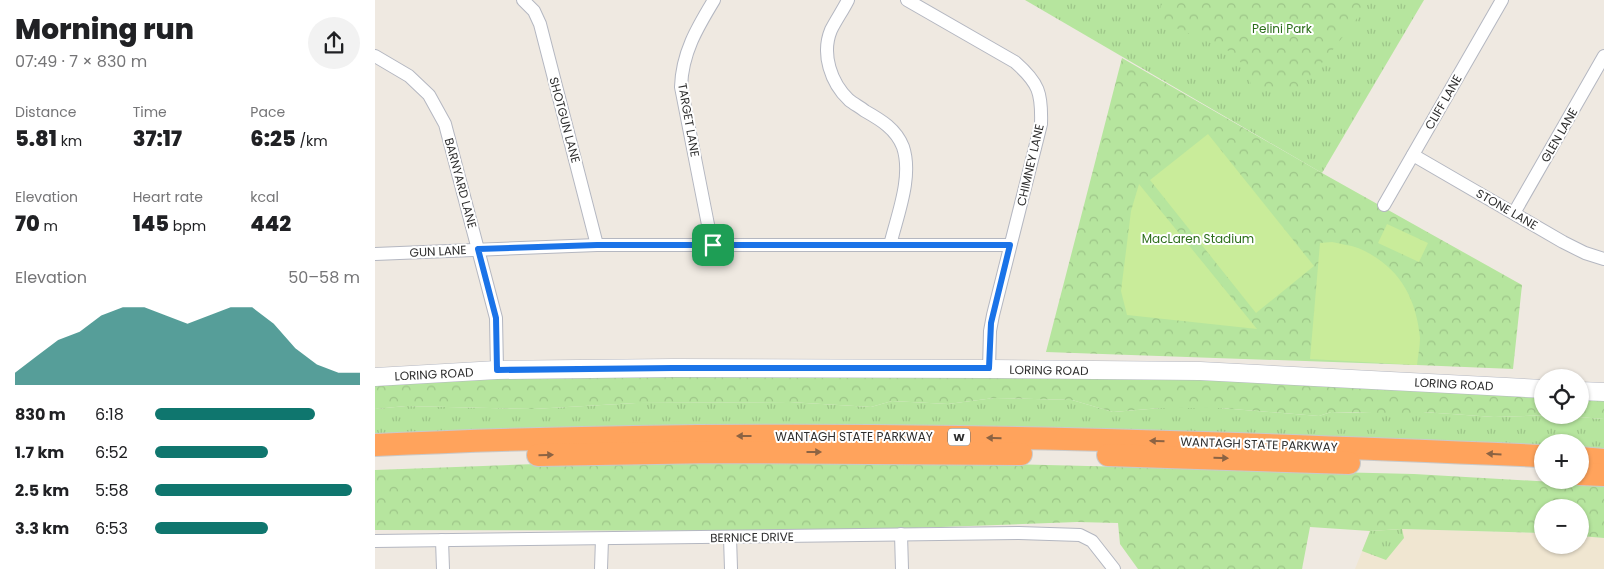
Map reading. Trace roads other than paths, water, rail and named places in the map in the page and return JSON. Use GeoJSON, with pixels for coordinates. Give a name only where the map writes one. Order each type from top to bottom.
{"type":"FeatureCollection","features":[{"type":"Feature","properties":{"kind":"highway","name":"WANTAGH STATE PARKWAY"},"geometry":{"type":"LineString","coordinates":[[375,445],[604,437],[837,436],[1191,441],[1534,456]]}},
{"type":"Feature","properties":{"kind":"highway","name":"WANTAGH STATE PARKWAY"},"geometry":{"type":"LineString","coordinates":[[375,461],[541,454],[904,452],[1254,459],[1534,472]]}},
{"type":"Feature","properties":{"kind":"highway"},"geometry":{"type":"LineString","coordinates":[[1589,459],[1604,460]]}},
{"type":"Feature","properties":{"kind":"highway"},"geometry":{"type":"LineString","coordinates":[[1589,475],[1604,476]]}},
{"type":"Feature","properties":{"kind":"street","name":"SHOTGUN LANE"},"geometry":{"type":"LineString","coordinates":[[523,0],[534,12],[540,24],[597,245]]}},
{"type":"Feature","properties":{"kind":"street","name":"TARGET LANE"},"geometry":{"type":"LineString","coordinates":[[713,0],[692,37],[683,64],[681,87],[713,245]]}},
{"type":"Feature","properties":{"kind":"street"},"geometry":{"type":"LineString","coordinates":[[848,0],[831,30],[828,44],[830,72],[841,91],[850,101],[885,123],[896,134],[903,147],[907,164],[906,179],[890,245]]}},
{"type":"Feature","properties":{"kind":"street","name":"CHIMNEY LANE"},"geometry":{"type":"LineString","coordinates":[[907,0],[1015,62],[1030,75],[1036,84],[1041,102],[1041,124],[991,323],[989,368]]}},
{"type":"Feature","properties":{"kind":"street","name":"CLIFF LANE"},"geometry":{"type":"LineString","coordinates":[[1384,205],[1502,0]]}},
{"type":"Feature","properties":{"kind":"street","name":"BARNYARD LANE"},"geometry":{"type":"LineString","coordinates":[[375,56],[409,76],[429,94],[445,124],[496,318],[497,370]]}},
{"type":"Feature","properties":{"kind":"street","name":"GLEN LANE"},"geometry":{"type":"LineString","coordinates":[[1515,213],[1604,56]]}},
{"type":"Feature","properties":{"kind":"street","name":"STONE LANE"},"geometry":{"type":"LineString","coordinates":[[1413,155],[1585,253],[1604,258]]}},
{"type":"Feature","properties":{"kind":"street","name":"GUN LANE"},"geometry":{"type":"LineString","coordinates":[[375,254],[597,245],[1010,245]]}},
{"type":"Feature","properties":{"kind":"street","name":"LORING ROAD"},"geometry":{"type":"LineString","coordinates":[[375,377],[497,370],[989,368],[1199,371],[1534,389]]}},
{"type":"Feature","properties":{"kind":"street"},"geometry":{"type":"LineString","coordinates":[[1589,391],[1604,392]]}},
{"type":"Feature","properties":{"kind":"street","name":"BERNICE DRIVE"},"geometry":{"type":"LineString","coordinates":[[375,541],[901,534],[1019,533],[1080,535],[1092,541],[1114,569]]}},
{"type":"Feature","properties":{"kind":"street"},"geometry":{"type":"LineString","coordinates":[[901,534],[902,569]]}},
{"type":"Feature","properties":{"kind":"street"},"geometry":{"type":"LineString","coordinates":[[731,537],[731,569]]}},
{"type":"Feature","properties":{"kind":"street"},"geometry":{"type":"LineString","coordinates":[[601,569],[602,538]]}},
{"type":"Feature","properties":{"kind":"street"},"geometry":{"type":"LineString","coordinates":[[442,540],[443,569]]}},
{"type":"Feature","properties":{"kind":"park label","name":"Pelini Park"},"geometry":{"type":"Point","coordinates":[1282,28]}},
{"type":"Feature","properties":{"kind":"park label","name":"MacLaren Stadium"},"geometry":{"type":"Point","coordinates":[1198,238]}}]}
